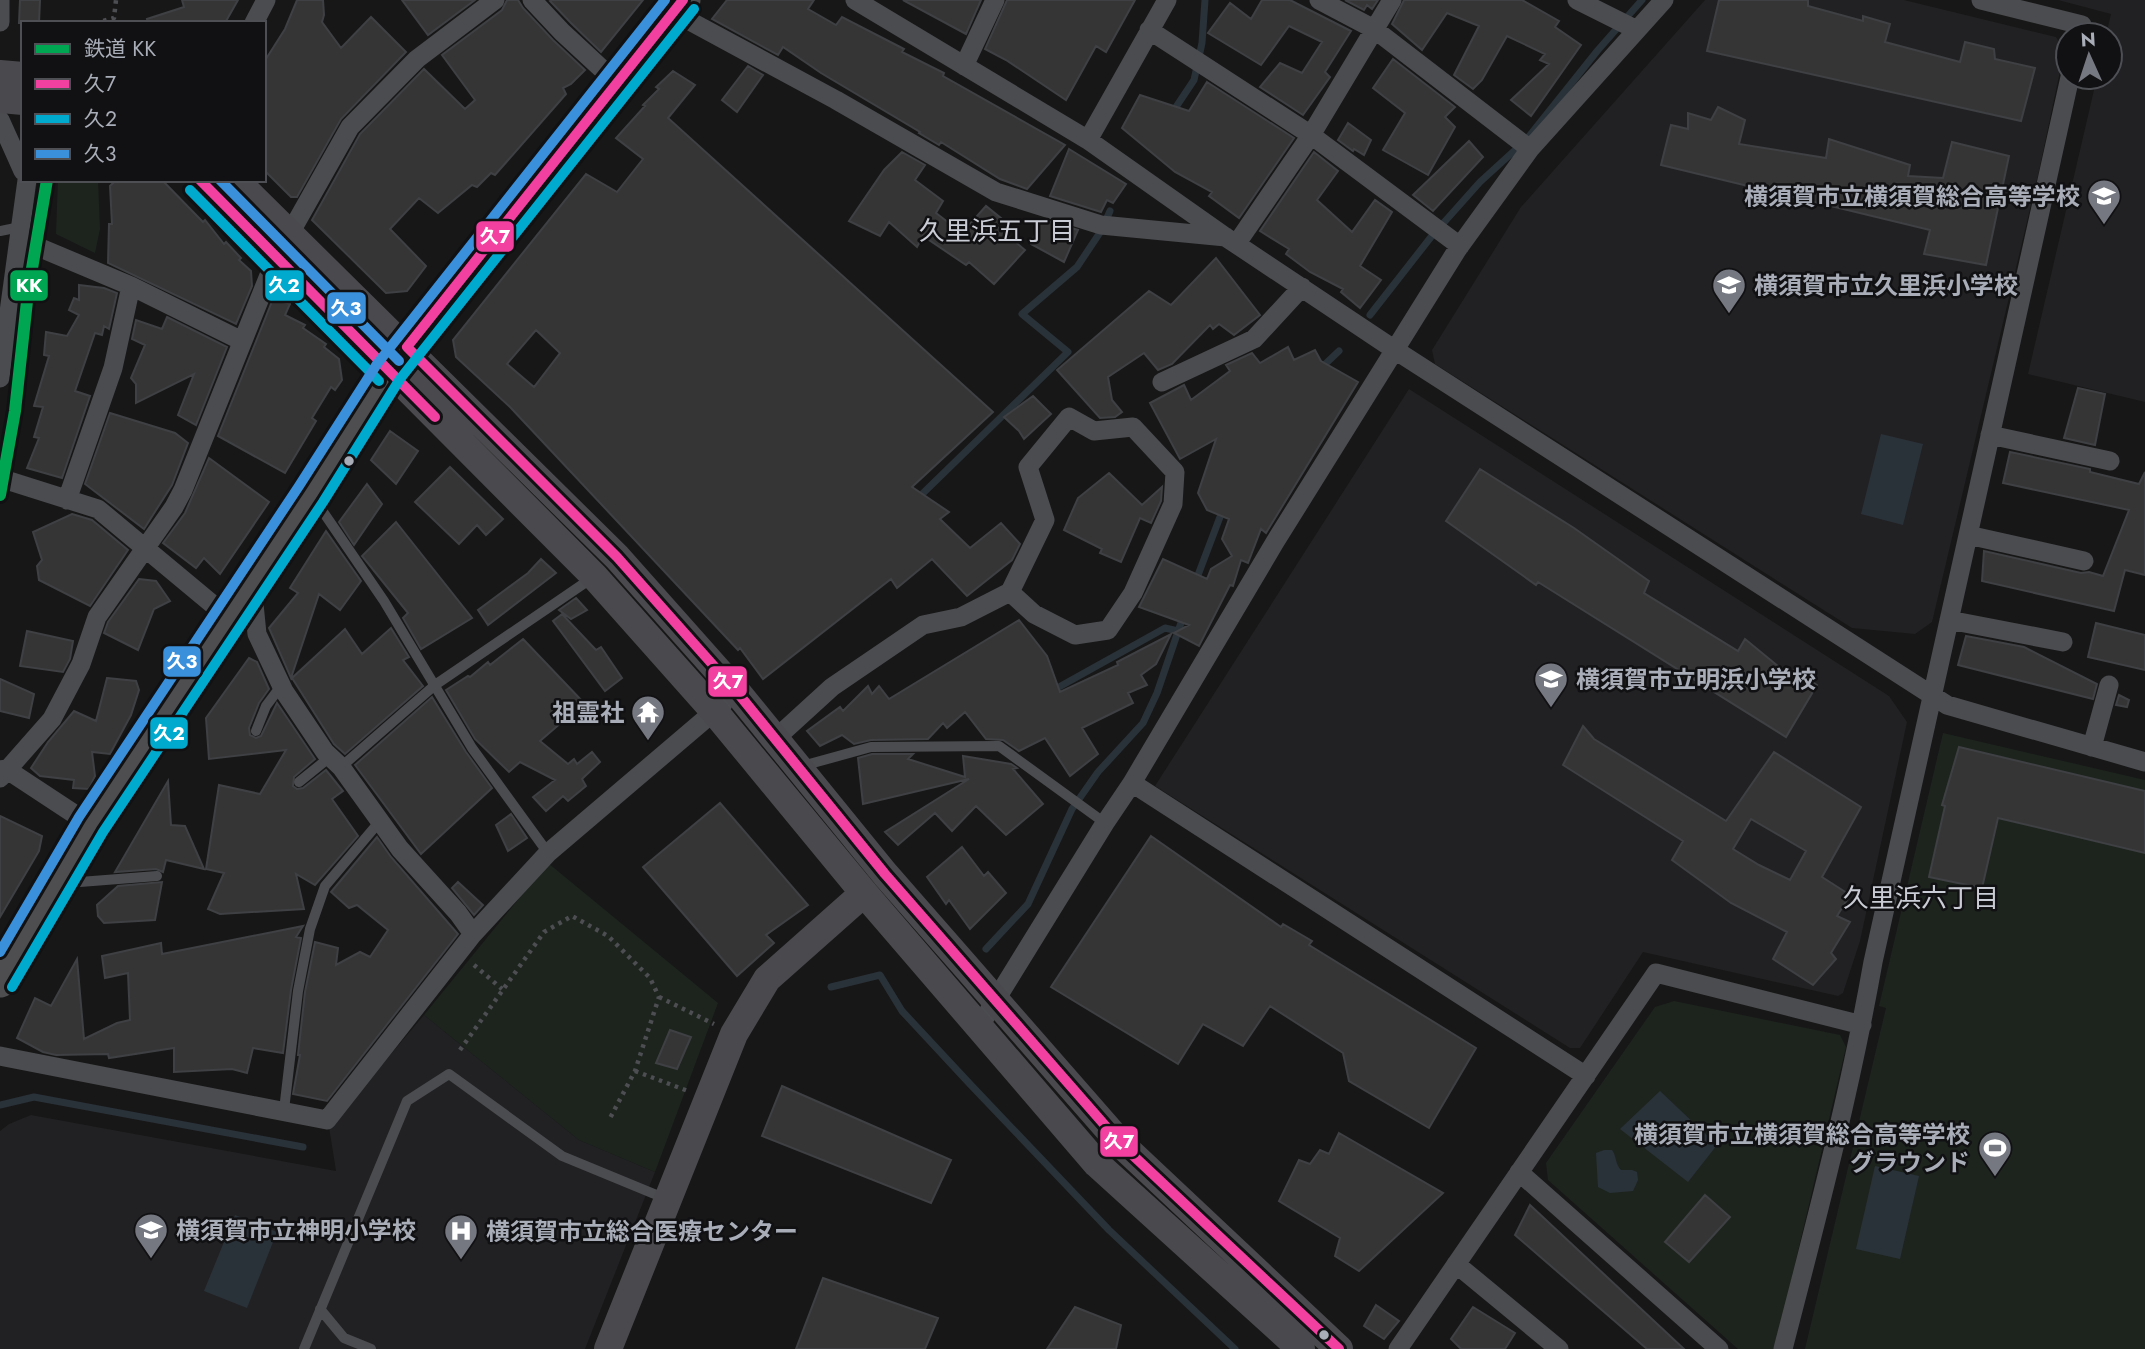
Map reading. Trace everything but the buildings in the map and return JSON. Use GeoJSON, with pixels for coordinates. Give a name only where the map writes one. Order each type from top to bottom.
{"type":"FeatureCollection","features":[{"type":"Feature","properties":{"kind":"highway"},"geometry":{"type":"LineString","coordinates":[[0,980],[91,825],[398,359],[678,6]]}},
{"type":"Feature","properties":{"kind":"street"},"geometry":{"type":"LineString","coordinates":[[0,0],[0,22]]}},
{"type":"Feature","properties":{"kind":"street"},"geometry":{"type":"LineString","coordinates":[[255,21],[266,0]]}},
{"type":"Feature","properties":{"kind":"street"},"geometry":{"type":"LineString","coordinates":[[91,825],[2,772],[52,719],[81,664],[97,617],[183,490],[276,258],[350,127],[417,59],[495,0]]}},
{"type":"Feature","properties":{"kind":"street"},"geometry":{"type":"LineString","coordinates":[[532,0],[616,82]]}},
{"type":"Feature","properties":{"kind":"street"},"geometry":{"type":"LineString","coordinates":[[855,0],[1088,140],[1232,241],[1395,349],[1947,705],[2145,762]]}},
{"type":"Feature","properties":{"kind":"street"},"geometry":{"type":"LineString","coordinates":[[964,66],[995,0]]}},
{"type":"Feature","properties":{"kind":"street"},"geometry":{"type":"LineString","coordinates":[[1088,140],[1167,0]]}},
{"type":"Feature","properties":{"kind":"street"},"geometry":{"type":"LineString","coordinates":[[1320,0],[1374,29],[1530,149]]}},
{"type":"Feature","properties":{"kind":"street"},"geometry":{"type":"LineString","coordinates":[[1232,241],[1311,135],[1392,0]]}},
{"type":"Feature","properties":{"kind":"street"},"geometry":{"type":"LineString","coordinates":[[1577,0],[1637,30]]}},
{"type":"Feature","properties":{"kind":"street"},"geometry":{"type":"LineString","coordinates":[[979,1027],[1132,783],[1275,542],[1460,246],[1530,149],[1664,0]]}},
{"type":"Feature","properties":{"kind":"street"},"geometry":{"type":"LineString","coordinates":[[1981,0],[2066,21]]}},
{"type":"Feature","properties":{"kind":"street"},"geometry":{"type":"LineString","coordinates":[[678,6],[996,192],[1101,225],[1232,241]]}},
{"type":"Feature","properties":{"kind":"street"},"geometry":{"type":"LineString","coordinates":[[1149,30],[1311,135],[1460,246]]}},
{"type":"Feature","properties":{"kind":"street"},"geometry":{"type":"LineString","coordinates":[[0,74],[21,76]]}},
{"type":"Feature","properties":{"kind":"street"},"geometry":{"type":"LineString","coordinates":[[1783,1349],[1862,1025],[1872,962],[2067,91]]}},
{"type":"Feature","properties":{"kind":"street"},"geometry":{"type":"LineString","coordinates":[[0,99],[21,101]]}},
{"type":"Feature","properties":{"kind":"street"},"geometry":{"type":"LineString","coordinates":[[0,120],[21,167]]}},
{"type":"Feature","properties":{"kind":"street"},"geometry":{"type":"LineString","coordinates":[[0,378],[27,182]]}},
{"type":"Feature","properties":{"kind":"street"},"geometry":{"type":"LineString","coordinates":[[202,182],[276,258],[398,359],[617,557],[737,692],[885,874],[1123,1146],[1339,1349]]}},
{"type":"Feature","properties":{"kind":"street"},"geometry":{"type":"LineString","coordinates":[[237,182],[289,232],[398,359],[714,711],[864,893],[1097,1164],[1301,1349]]}},
{"type":"Feature","properties":{"kind":"street"},"geometry":{"type":"LineString","coordinates":[[20,233],[242,341]]}},
{"type":"Feature","properties":{"kind":"street"},"geometry":{"type":"LineString","coordinates":[[67,500],[113,368],[131,286]]}},
{"type":"Feature","properties":{"kind":"street"},"geometry":{"type":"LineString","coordinates":[[1162,382],[1254,339],[1302,287]]}},
{"type":"Feature","properties":{"kind":"street"},"geometry":{"type":"LineString","coordinates":[[775,739],[832,687],[923,625],[961,617],[1010,592],[1045,520],[1028,467],[1069,417],[1094,430],[1133,427],[1175,472],[1173,504],[1133,593],[1108,631],[1075,635],[1034,614],[1010,592]]}},
{"type":"Feature","properties":{"kind":"street"},"geometry":{"type":"LineString","coordinates":[[1990,435],[2110,461]]}},
{"type":"Feature","properties":{"kind":"street"},"geometry":{"type":"LineString","coordinates":[[0,478],[98,509],[229,618]]}},
{"type":"Feature","properties":{"kind":"street"},"geometry":{"type":"LineString","coordinates":[[1968,535],[2084,561]]}},
{"type":"Feature","properties":{"kind":"street"},"geometry":{"type":"LineString","coordinates":[[252,583],[257,634],[281,685],[400,849],[458,913],[473,934]]}},
{"type":"Feature","properties":{"kind":"street"},"geometry":{"type":"LineString","coordinates":[[1949,620],[2063,642]]}},
{"type":"Feature","properties":{"kind":"street"},"geometry":{"type":"LineString","coordinates":[[2092,747],[2109,685]]}},
{"type":"Feature","properties":{"kind":"street"},"geometry":{"type":"LineString","coordinates":[[0,1056],[327,1120],[473,934],[548,853],[737,692]]}},
{"type":"Feature","properties":{"kind":"street"},"geometry":{"type":"LineString","coordinates":[[1132,783],[1586,1076]]}},
{"type":"Feature","properties":{"kind":"street"},"geometry":{"type":"LineString","coordinates":[[608,1349],[734,1034],[767,979],[885,874]]}},
{"type":"Feature","properties":{"kind":"street"},"geometry":{"type":"LineString","coordinates":[[1398,1349],[1656,973],[1862,1025]]}},
{"type":"Feature","properties":{"kind":"street"},"geometry":{"type":"LineString","coordinates":[[1520,1172],[1718,1349]]}},
{"type":"Feature","properties":{"kind":"street"},"geometry":{"type":"LineString","coordinates":[[1456,1264],[1559,1349]]}},
{"type":"Feature","properties":{"kind":"lane"},"geometry":{"type":"LineString","coordinates":[[0,231],[20,233]]}},
{"type":"Feature","properties":{"kind":"lane"},"geometry":{"type":"LineString","coordinates":[[311,494],[384,601],[472,748],[548,853]]}},
{"type":"Feature","properties":{"kind":"lane"},"geometry":{"type":"LineString","coordinates":[[299,782],[336,762],[435,685],[594,576]]}},
{"type":"Feature","properties":{"kind":"lane"},"geometry":{"type":"LineString","coordinates":[[256,731],[266,706],[281,685]]}},
{"type":"Feature","properties":{"kind":"lane"},"geometry":{"type":"LineString","coordinates":[[798,768],[871,747],[999,746],[1105,823]]}},
{"type":"Feature","properties":{"kind":"lane"},"geometry":{"type":"LineString","coordinates":[[284,1110],[298,991],[310,929],[325,886],[380,820]]}},
{"type":"Feature","properties":{"kind":"lane"},"geometry":{"type":"LineString","coordinates":[[56,884],[157,876]]}},
{"type":"Feature","properties":{"kind":"lane"},"geometry":{"type":"LineString","coordinates":[[304,1349],[407,1101],[449,1074],[562,1156],[668,1200]]}},
{"type":"Feature","properties":{"kind":"lane"},"geometry":{"type":"LineString","coordinates":[[320,1308],[344,1338],[372,1349]]}},
{"type":"Feature","properties":{"kind":"path"},"geometry":{"type":"LineString","coordinates":[[103,21],[114,18],[116,0]]}},
{"type":"Feature","properties":{"kind":"path"},"geometry":{"type":"LineString","coordinates":[[460,1050],[544,932],[572,916],[608,936],[650,978],[659,997],[734,1034]]}},
{"type":"Feature","properties":{"kind":"path"},"geometry":{"type":"LineString","coordinates":[[460,953],[502,989]]}},
{"type":"Feature","properties":{"kind":"path"},"geometry":{"type":"LineString","coordinates":[[609,1121],[635,1071],[659,997]]}},
{"type":"Feature","properties":{"kind":"path"},"geometry":{"type":"LineString","coordinates":[[635,1071],[709,1098]]}},
{"type":"Feature","properties":{"kind":"shaded area","name":"横須賀市立久里浜小学校"},"geometry":{"type":"Polygon","coordinates":[[[1705,0],[1904,0],[2054,37],[2056,91],[1932,622],[1915,634],[1852,628],[1435,364],[1432,350],[1521,207],[1705,0]]]}},
{"type":"Feature","properties":{"kind":"shaded area","name":"横須賀市立横須賀総合高等学校"},"geometry":{"type":"Polygon","coordinates":[[[2058,0],[2145,0],[2145,402],[2028,374],[2094,91],[2124,91],[2124,21],[2109,21],[2111,14],[2058,0]]]}},
{"type":"Feature","properties":{"kind":"shaded area"},"geometry":{"type":"Polygon","coordinates":[[[58,182],[98,182],[100,229],[95,253],[56,234],[58,182]]]}},
{"type":"Feature","properties":{"kind":"shaded area","name":"横須賀市立明浜小学校"},"geometry":{"type":"Polygon","coordinates":[[[1409,389],[1889,696],[1907,722],[1860,941],[1843,993],[1838,996],[1643,952],[1580,1048],[1570,1048],[1155,786],[1409,389]]]}},
{"type":"Feature","properties":{"kind":"shaded area"},"geometry":{"type":"Polygon","coordinates":[[[1881,434],[1923,444],[1903,525],[1861,514],[1881,434]]]}},
{"type":"Feature","properties":{"kind":"shaded area","name":"横須賀市立横須賀総合高等学校 グラウンド"},"geometry":{"type":"Polygon","coordinates":[[[1943,733],[2145,780],[2145,1349],[1805,1349],[1886,1008],[1879,1006],[1943,733]]]}},
{"type":"Feature","properties":{"kind":"shaded area"},"geometry":{"type":"Polygon","coordinates":[[[548,863],[718,1003],[655,1172],[579,1140],[424,1015],[548,863]]]}},
{"type":"Feature","properties":{"kind":"shaded area"},"geometry":{"type":"Polygon","coordinates":[[[1674,1001],[1840,1035],[1846,1047],[1775,1349],[1738,1349],[1548,1180],[1546,1163],[1655,1007],[1674,1001]]]}},
{"type":"Feature","properties":{"kind":"shaded area"},"geometry":{"type":"Polygon","coordinates":[[[424,1015],[579,1140],[655,1172],[585,1349],[0,1349],[0,1131],[31,1115],[336,1171],[329,1127],[424,1015]]]}},
{"type":"Feature","properties":{"kind":"shaded area"},"geometry":{"type":"Polygon","coordinates":[[[1660,1091],[1717,1145],[1688,1182],[1620,1129],[1660,1091]]]}},
{"type":"Feature","properties":{"kind":"shaded area"},"geometry":{"type":"Polygon","coordinates":[[[1612,1150],[1621,1170],[1637,1172],[1638,1180],[1633,1191],[1610,1193],[1598,1187],[1596,1153],[1612,1150]]]}},
{"type":"Feature","properties":{"kind":"shaded area"},"geometry":{"type":"Polygon","coordinates":[[[1875,1166],[1919,1176],[1900,1259],[1856,1249],[1875,1166]]]}},
{"type":"Feature","properties":{"kind":"shaded area"},"geometry":{"type":"Polygon","coordinates":[[[235,1215],[277,1232],[247,1308],[204,1291],[235,1215]]]}},
{"type":"Feature","properties":{"kind":"waterway"},"geometry":{"type":"LineString","coordinates":[[1172,113],[1194,80],[1202,43],[1205,0]]}},
{"type":"Feature","properties":{"kind":"waterway"},"geometry":{"type":"LineString","coordinates":[[1370,315],[1431,237],[1480,182],[1526,140],[1642,0]]}},
{"type":"Feature","properties":{"kind":"waterway"},"geometry":{"type":"LineString","coordinates":[[915,501],[1068,352],[1022,314],[1077,267],[1101,231],[1110,211]]}},
{"type":"Feature","properties":{"kind":"waterway"},"geometry":{"type":"LineString","coordinates":[[1321,368],[1339,351]]}},
{"type":"Feature","properties":{"kind":"waterway"},"geometry":{"type":"LineString","coordinates":[[1195,583],[1223,509]]}},
{"type":"Feature","properties":{"kind":"waterway"},"geometry":{"type":"LineString","coordinates":[[986,949],[1028,904],[1072,809],[1098,772],[1143,723],[1157,693],[1184,614]]}},
{"type":"Feature","properties":{"kind":"waterway"},"geometry":{"type":"LineString","coordinates":[[1050,692],[1165,628],[1178,631]]}},
{"type":"Feature","properties":{"kind":"waterway"},"geometry":{"type":"LineString","coordinates":[[831,987],[880,975],[902,1011],[969,1083],[1109,1230],[1235,1349]]}},
{"type":"Feature","properties":{"kind":"waterway"},"geometry":{"type":"LineString","coordinates":[[0,1105],[34,1097],[303,1147]]}},
{"type":"Feature","properties":{"kind":"rail line","name":"KK"},"geometry":{"type":"LineString","coordinates":[[0,495],[15,411],[28,292],[47,182]]}},
{"type":"Feature","properties":{"kind":"transit line","name":"久3"},"geometry":{"type":"LineString","coordinates":[[0,952],[79,817],[377,364],[665,0]]}},
{"type":"Feature","properties":{"kind":"transit line","name":"久7"},"geometry":{"type":"LineString","coordinates":[[683,0],[407,347],[617,557],[737,692],[885,874],[1123,1146],[1339,1349]]}},
{"type":"Feature","properties":{"kind":"transit line","name":"久2"},"geometry":{"type":"LineString","coordinates":[[12,987],[103,832],[323,502],[400,379],[694,9]]}},
{"type":"Feature","properties":{"kind":"transit line","name":"久7"},"geometry":{"type":"LineString","coordinates":[[202,182],[435,417]]}},
{"type":"Feature","properties":{"kind":"transit line","name":"久3"},"geometry":{"type":"LineString","coordinates":[[222,182],[399,361]]}},
{"type":"Feature","properties":{"kind":"transit line","name":"久2"},"geometry":{"type":"LineString","coordinates":[[190,190],[379,381]]}},
{"type":"Feature","properties":{"kind":"place","name":"横須賀市立横須賀総合高等学校"},"geometry":{"type":"Point","coordinates":[2104,226]}},
{"type":"Feature","properties":{"kind":"place","name":"横須賀市立久里浜小学校"},"geometry":{"type":"Point","coordinates":[1729,315]}},
{"type":"Feature","properties":{"kind":"place","name":"横須賀市立明浜小学校"},"geometry":{"type":"Point","coordinates":[1551,709]}},
{"type":"Feature","properties":{"kind":"place","name":"祖霊社"},"geometry":{"type":"Point","coordinates":[648,742]}},
{"type":"Feature","properties":{"kind":"place","name":"横須賀市立横須賀総合高等学校 グラウンド"},"geometry":{"type":"Point","coordinates":[1995,1178]}},
{"type":"Feature","properties":{"kind":"place","name":"横須賀市立神明小学校"},"geometry":{"type":"Point","coordinates":[151,1260]}},
{"type":"Feature","properties":{"kind":"place","name":"横須賀市立総合医療センター"},"geometry":{"type":"Point","coordinates":[461,1261]}},
{"type":"Feature","properties":{"kind":"district","name":"久里浜五丁目"},"geometry":{"type":"Point","coordinates":[997,231]}},
{"type":"Feature","properties":{"kind":"district","name":"久里浜六丁目"},"geometry":{"type":"Point","coordinates":[1921,898]}}]}
